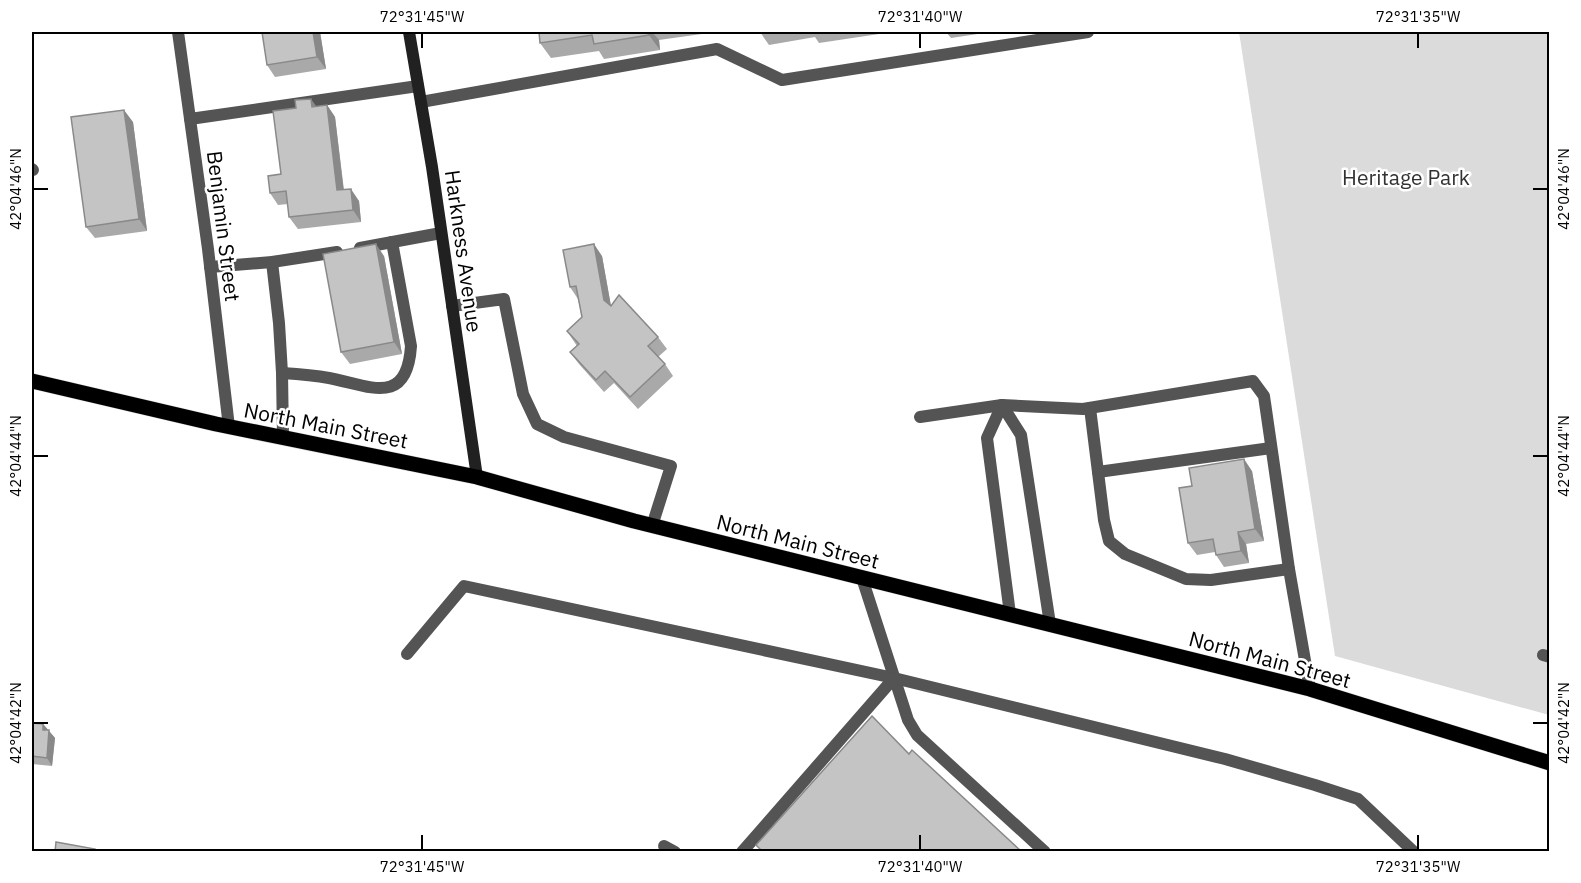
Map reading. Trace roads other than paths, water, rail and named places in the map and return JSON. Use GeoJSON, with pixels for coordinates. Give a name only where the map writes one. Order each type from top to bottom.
{"type":"FeatureCollection","features":[{"type":"Feature","properties":{"kind":"main road","name":"Harkness Avenue"},"geometry":{"type":"LineString","coordinates":[[409,32],[477,477]]}},
{"type":"Feature","properties":{"kind":"main road","name":"North Main Street"},"geometry":{"type":"LineString","coordinates":[[32,381],[230,427],[477,477],[652,526],[1310,689],[1550,763]]}},
{"type":"Feature","properties":{"kind":"street","name":"Benjamin Street"},"geometry":{"type":"LineString","coordinates":[[178,32],[230,427]]}},
{"type":"Feature","properties":{"kind":"street"},"geometry":{"type":"LineString","coordinates":[[421,102],[717,49],[782,80],[1088,32]]}},
{"type":"Feature","properties":{"kind":"street"},"geometry":{"type":"LineString","coordinates":[[190,119],[418,86]]}},
{"type":"Feature","properties":{"kind":"street"},"geometry":{"type":"LineString","coordinates":[[210,267],[272,262],[441,233]]}},
{"type":"Feature","properties":{"kind":"street"},"geometry":{"type":"LineString","coordinates":[[282,373],[327,378],[375,388],[390,388],[402,378],[410,363],[411,346],[392,242]]}},
{"type":"Feature","properties":{"kind":"street"},"geometry":{"type":"LineString","coordinates":[[272,262],[282,373],[283,437]]}},
{"type":"Feature","properties":{"kind":"street"},"geometry":{"type":"LineString","coordinates":[[452,306],[504,299],[523,394],[537,424],[564,437],[671,466],[652,526]]}},
{"type":"Feature","properties":{"kind":"street"},"geometry":{"type":"LineString","coordinates":[[920,417],[1002,405],[1083,409],[1253,381],[1264,396],[1289,569],[1310,689]]}},
{"type":"Feature","properties":{"kind":"street"},"geometry":{"type":"LineString","coordinates":[[1002,405],[987,438],[1010,614]]}},
{"type":"Feature","properties":{"kind":"street"},"geometry":{"type":"LineString","coordinates":[[1002,405],[1021,435],[1050,624]]}},
{"type":"Feature","properties":{"kind":"street"},"geometry":{"type":"LineString","coordinates":[[1090,408],[1104,520],[1109,541],[1125,554],[1186,579],[1211,580],[1289,569]]}},
{"type":"Feature","properties":{"kind":"street"},"geometry":{"type":"LineString","coordinates":[[1098,472],[1271,448]]}},
{"type":"Feature","properties":{"kind":"street"},"geometry":{"type":"LineString","coordinates":[[862,578],[894,678],[909,720],[917,735],[1045,852]]}},
{"type":"Feature","properties":{"kind":"street"},"geometry":{"type":"LineString","coordinates":[[407,654],[464,586],[894,678],[1225,759],[1358,799],[1414,852]]}},
{"type":"Feature","properties":{"kind":"street"},"geometry":{"type":"LineString","coordinates":[[742,852],[894,678]]}},
{"type":"Feature","properties":{"kind":"park label","name":"Heritage Park"},"geometry":{"type":"Point","coordinates":[1406,177]}}]}
